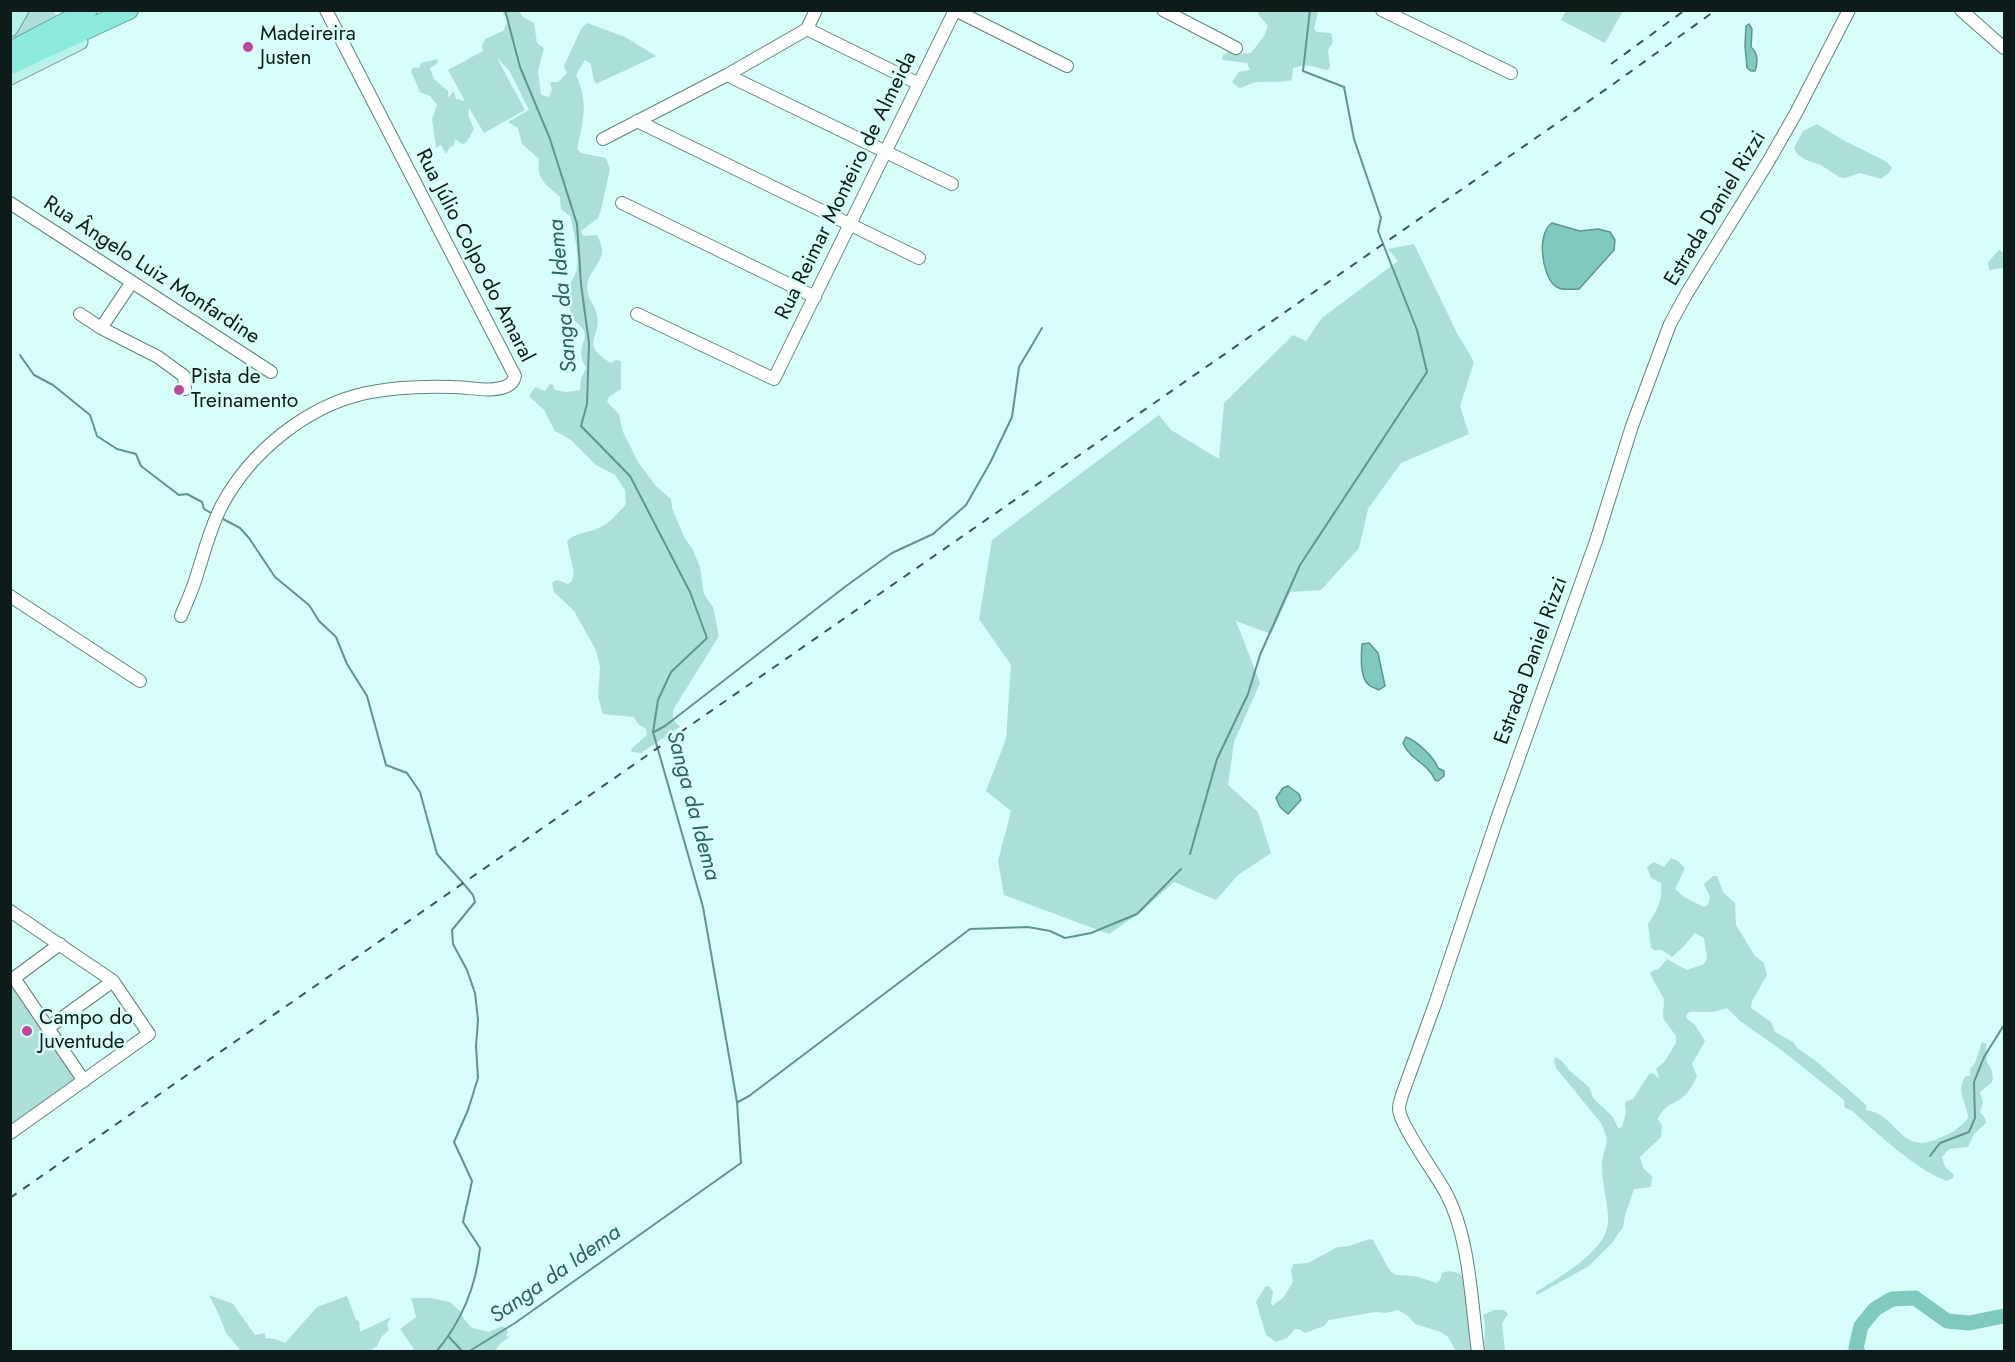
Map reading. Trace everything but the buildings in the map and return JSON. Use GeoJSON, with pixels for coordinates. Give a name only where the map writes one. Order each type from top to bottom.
{"type":"FeatureCollection","features":[{"type":"Feature","properties":{"kind":"highway"},"geometry":{"type":"LineString","coordinates":[[13,47],[64,16],[88,10]]}},
{"type":"Feature","properties":{"kind":"highway"},"geometry":{"type":"LineString","coordinates":[[10,64],[129,11]]}},
{"type":"Feature","properties":{"kind":"highway"},"geometry":{"type":"LineString","coordinates":[[61,42],[67,32],[64,16]]}},
{"type":"Feature","properties":{"kind":"main road"},"geometry":{"type":"LineString","coordinates":[[10,29],[21,10]]}},
{"type":"Feature","properties":{"kind":"main road"},"geometry":{"type":"LineString","coordinates":[[10,77],[113,26],[129,11]]}},
{"type":"Feature","properties":{"kind":"street","name":"Rua Júlio Colpo do Amaral"},"geometry":{"type":"LineString","coordinates":[[181,616],[220,509],[247,468],[267,447],[291,428],[318,411],[344,399],[395,388],[496,389],[508,386],[513,382],[515,376],[326,10]]}},
{"type":"Feature","properties":{"kind":"street"},"geometry":{"type":"LineString","coordinates":[[603,139],[727,75],[807,29],[816,10]]}},
{"type":"Feature","properties":{"kind":"street"},"geometry":{"type":"LineString","coordinates":[[955,10],[1067,66]]}},
{"type":"Feature","properties":{"kind":"street","name":"Rua Reimar Monteiro de Almeida"},"geometry":{"type":"LineString","coordinates":[[637,314],[774,379],[955,10]]}},
{"type":"Feature","properties":{"kind":"street"},"geometry":{"type":"LineString","coordinates":[[1163,10],[1236,48]]}},
{"type":"Feature","properties":{"kind":"street"},"geometry":{"type":"LineString","coordinates":[[1382,10],[1511,73]]}},
{"type":"Feature","properties":{"kind":"street","name":"Estrada Daniel Rizzi"},"geometry":{"type":"LineString","coordinates":[[1478,1352],[1464,1247],[1457,1218],[1446,1193],[1406,1127],[1399,1110],[1402,1095],[1495,824],[1596,542],[1632,426],[1670,324],[1796,113],[1849,10]]}},
{"type":"Feature","properties":{"kind":"street"},"geometry":{"type":"LineString","coordinates":[[1961,10],[2004,48]]}},
{"type":"Feature","properties":{"kind":"street"},"geometry":{"type":"LineString","coordinates":[[807,29],[919,84]]}},
{"type":"Feature","properties":{"kind":"street"},"geometry":{"type":"LineString","coordinates":[[727,75],[952,184]]}},
{"type":"Feature","properties":{"kind":"street"},"geometry":{"type":"LineString","coordinates":[[637,121],[849,226],[919,258]]}},
{"type":"Feature","properties":{"kind":"street","name":"Rua Ângelo Luiz Monfardine"},"geometry":{"type":"LineString","coordinates":[[10,203],[271,372]]}},
{"type":"Feature","properties":{"kind":"street"},"geometry":{"type":"LineString","coordinates":[[622,203],[815,297]]}},
{"type":"Feature","properties":{"kind":"street"},"geometry":{"type":"LineString","coordinates":[[102,328],[132,282]]}},
{"type":"Feature","properties":{"kind":"street"},"geometry":{"type":"LineString","coordinates":[[80,314],[158,357],[184,376],[185,389]]}},
{"type":"Feature","properties":{"kind":"street"},"geometry":{"type":"LineString","coordinates":[[10,596],[140,681]]}},
{"type":"Feature","properties":{"kind":"street"},"geometry":{"type":"LineString","coordinates":[[10,911],[113,981],[149,1034],[10,1133]]}},
{"type":"Feature","properties":{"kind":"street"},"geometry":{"type":"LineString","coordinates":[[60,944],[14,978],[84,1081]]}},
{"type":"Feature","properties":{"kind":"street"},"geometry":{"type":"LineString","coordinates":[[48,1028],[113,981]]}},
{"type":"Feature","properties":{"kind":"shaded area"},"geometry":{"type":"Polygon","coordinates":[[[1566,10],[1623,11],[1605,43],[1561,20],[1566,10]]]}},
{"type":"Feature","properties":{"kind":"shaded area"},"geometry":{"type":"Polygon","coordinates":[[[28,11],[54,11],[58,20],[38,31],[12,39],[28,11]]]}},
{"type":"Feature","properties":{"kind":"shaded area"},"geometry":{"type":"Polygon","coordinates":[[[504,11],[519,11],[523,17],[534,23],[537,43],[544,48],[538,71],[541,95],[549,97],[552,90],[550,82],[558,82],[567,73],[564,66],[581,29],[587,23],[625,37],[656,56],[596,84],[591,64],[585,60],[576,75],[584,103],[577,149],[581,153],[606,158],[610,169],[598,218],[581,231],[583,236],[597,235],[602,248],[587,288],[597,315],[594,346],[601,356],[611,363],[616,360],[621,361],[621,389],[609,397],[607,402],[619,414],[623,432],[638,462],[656,486],[671,499],[672,508],[685,539],[692,548],[700,567],[704,594],[713,607],[719,636],[673,710],[673,719],[680,727],[641,753],[632,752],[631,749],[647,735],[646,729],[638,724],[634,717],[603,714],[598,697],[600,667],[596,650],[574,611],[554,592],[552,583],[557,580],[568,584],[572,581],[574,573],[567,542],[578,534],[603,526],[614,518],[626,504],[625,490],[615,475],[596,465],[571,440],[555,431],[544,410],[529,396],[535,387],[545,391],[550,384],[555,390],[566,392],[580,390],[581,379],[586,368],[581,352],[585,334],[572,319],[569,302],[570,286],[578,262],[571,217],[561,209],[560,197],[546,185],[541,177],[539,159],[522,144],[518,128],[508,122],[529,110],[509,70],[497,58],[525,110],[484,133],[469,108],[468,115],[474,129],[466,143],[462,144],[455,139],[454,146],[450,147],[446,154],[441,145],[436,148],[432,119],[437,105],[430,96],[420,92],[411,71],[413,67],[419,68],[421,63],[438,59],[437,64],[430,68],[434,79],[448,91],[448,98],[454,91],[456,99],[465,101],[448,70],[483,51],[482,46],[485,39],[503,31],[509,20],[503,14],[504,11]]]}},
{"type":"Feature","properties":{"kind":"shaded area"},"geometry":{"type":"Polygon","coordinates":[[[1258,11],[1317,11],[1314,29],[1317,32],[1331,33],[1333,42],[1328,50],[1330,67],[1328,70],[1304,66],[1293,68],[1292,80],[1255,82],[1239,88],[1232,82],[1239,72],[1250,70],[1247,63],[1222,60],[1223,55],[1229,52],[1251,53],[1264,36],[1268,26],[1258,11]]]}},
{"type":"Feature","properties":{"kind":"shaded area"},"geometry":{"type":"Polygon","coordinates":[[[1749,24],[1752,29],[1751,47],[1757,58],[1755,71],[1747,68],[1745,46],[1746,26],[1749,24]]]}},
{"type":"Feature","properties":{"kind":"shaded area"},"geometry":{"type":"Polygon","coordinates":[[[1817,124],[1885,161],[1892,167],[1890,172],[1881,179],[1860,173],[1845,178],[1806,160],[1797,154],[1794,148],[1803,131],[1817,124]]]}},
{"type":"Feature","properties":{"kind":"shaded area"},"geometry":{"type":"Polygon","coordinates":[[[1552,223],[1580,231],[1598,229],[1610,232],[1615,240],[1614,250],[1579,289],[1557,288],[1550,281],[1544,264],[1542,245],[1547,228],[1552,223]]]}},
{"type":"Feature","properties":{"kind":"shaded area"},"geometry":{"type":"Polygon","coordinates":[[[1414,244],[1457,333],[1474,362],[1460,406],[1469,434],[1401,463],[1368,509],[1359,548],[1321,590],[1290,592],[1271,634],[1236,621],[1260,683],[1234,742],[1228,785],[1258,812],[1271,853],[1238,875],[1216,900],[1174,882],[1141,912],[1109,934],[1004,895],[998,861],[1011,811],[986,791],[1006,739],[1011,665],[979,619],[992,540],[1159,415],[1171,430],[1219,459],[1224,403],[1293,335],[1306,341],[1322,318],[1398,261],[1388,249],[1414,244]]]}},
{"type":"Feature","properties":{"kind":"shaded area"},"geometry":{"type":"Polygon","coordinates":[[[1999,250],[2004,253],[2004,268],[1989,270],[1988,262],[1999,250]]]}},
{"type":"Feature","properties":{"kind":"shaded area"},"geometry":{"type":"Polygon","coordinates":[[[1369,643],[1378,653],[1385,686],[1379,690],[1366,683],[1362,673],[1362,644],[1369,643]]]}},
{"type":"Feature","properties":{"kind":"shaded area"},"geometry":{"type":"Polygon","coordinates":[[[1406,737],[1425,750],[1438,768],[1444,771],[1444,776],[1438,781],[1435,780],[1432,774],[1406,749],[1403,743],[1406,737]]]}},
{"type":"Feature","properties":{"kind":"shaded area"},"geometry":{"type":"Polygon","coordinates":[[[1288,786],[1299,794],[1301,800],[1288,814],[1280,807],[1276,798],[1283,788],[1288,786]]]}},
{"type":"Feature","properties":{"kind":"shaded area"},"geometry":{"type":"Polygon","coordinates":[[[1671,858],[1684,867],[1675,889],[1684,897],[1704,907],[1708,905],[1710,897],[1704,884],[1713,876],[1717,876],[1723,892],[1735,903],[1736,925],[1755,956],[1764,963],[1767,975],[1752,1001],[1751,1008],[1771,1022],[1775,1032],[1793,1042],[1797,1048],[1816,1061],[1866,1105],[1866,1110],[1877,1113],[1908,1139],[1917,1142],[1928,1142],[1953,1131],[1968,1118],[1962,1097],[1963,1081],[1966,1076],[1970,1076],[1970,1069],[1975,1063],[1982,1042],[1986,1043],[1987,1062],[1993,1079],[1980,1092],[1983,1102],[1980,1112],[1986,1123],[1974,1134],[1968,1147],[1949,1149],[1942,1157],[1945,1167],[1954,1175],[1947,1181],[1923,1169],[1897,1150],[1851,1110],[1845,1108],[1844,1100],[1780,1049],[1740,1021],[1727,1008],[1713,1012],[1690,1012],[1686,1018],[1695,1025],[1705,1041],[1692,1064],[1697,1077],[1682,1098],[1661,1113],[1658,1119],[1662,1126],[1661,1137],[1640,1157],[1643,1168],[1652,1176],[1651,1187],[1634,1189],[1623,1227],[1612,1243],[1589,1266],[1537,1295],[1536,1292],[1590,1254],[1605,1234],[1608,1223],[1602,1167],[1606,1137],[1601,1123],[1556,1068],[1555,1057],[1589,1087],[1593,1098],[1613,1117],[1618,1128],[1622,1127],[1626,1113],[1625,1102],[1633,1099],[1649,1074],[1653,1073],[1658,1078],[1656,1069],[1665,1061],[1676,1043],[1676,1036],[1663,1018],[1664,999],[1650,974],[1659,969],[1667,959],[1687,970],[1704,964],[1707,958],[1704,938],[1695,933],[1672,957],[1662,950],[1651,948],[1648,924],[1659,905],[1661,883],[1651,878],[1647,867],[1654,862],[1664,867],[1671,858]]]}},
{"type":"Feature","properties":{"kind":"shaded area","name":"Campo do Juventude"},"geometry":{"type":"Polygon","coordinates":[[[10,983],[78,1079],[10,1126],[10,983]]]}},
{"type":"Feature","properties":{"kind":"shaded area"},"geometry":{"type":"Polygon","coordinates":[[[1373,1240],[1390,1271],[1396,1275],[1415,1276],[1437,1283],[1442,1273],[1445,1272],[1455,1272],[1462,1276],[1475,1351],[1456,1351],[1448,1337],[1441,1332],[1415,1324],[1398,1310],[1329,1320],[1324,1326],[1305,1333],[1295,1329],[1287,1338],[1276,1342],[1266,1335],[1256,1302],[1265,1287],[1269,1286],[1273,1292],[1272,1306],[1283,1298],[1293,1282],[1291,1270],[1294,1264],[1308,1263],[1338,1247],[1373,1240]]]}},
{"type":"Feature","properties":{"kind":"shaded area"},"geometry":{"type":"Polygon","coordinates":[[[209,1295],[233,1304],[255,1335],[265,1333],[265,1338],[285,1343],[317,1307],[347,1296],[356,1320],[359,1321],[360,1332],[391,1317],[387,1325],[389,1330],[381,1337],[377,1346],[370,1351],[241,1351],[226,1333],[209,1295]]]}},
{"type":"Feature","properties":{"kind":"shaded area"},"geometry":{"type":"Polygon","coordinates":[[[411,1298],[430,1298],[450,1302],[461,1312],[472,1328],[489,1332],[502,1326],[506,1328],[508,1332],[506,1336],[509,1337],[495,1351],[410,1351],[414,1349],[400,1329],[416,1317],[411,1298]]]}},
{"type":"Feature","properties":{"kind":"shaded area"},"geometry":{"type":"Polygon","coordinates":[[[1494,1310],[1504,1310],[1508,1314],[1502,1323],[1505,1351],[1484,1351],[1483,1315],[1494,1310]]]}},
{"type":"Feature","properties":{"kind":"waterway","name":"Sanga da Idema"},"geometry":{"type":"LineString","coordinates":[[468,1352],[515,1323],[741,1163],[737,1102],[703,907],[653,732],[658,700],[671,672],[707,638],[690,592],[630,476],[581,426],[587,404],[589,343],[581,284],[577,224],[550,139],[520,67],[505,10]]}},
{"type":"Feature","properties":{"kind":"waterway"},"geometry":{"type":"LineString","coordinates":[[1190,854],[1217,759],[1248,694],[1260,655],[1300,565],[1427,372],[1417,330],[1378,231],[1381,218],[1354,139],[1344,87],[1303,71],[1310,10]]}},
{"type":"Feature","properties":{"kind":"waterway"},"geometry":{"type":"LineString","coordinates":[[654,732],[665,726],[846,586],[892,553],[933,534],[966,505],[990,463],[1012,417],[1019,367],[1042,328]]}},
{"type":"Feature","properties":{"kind":"waterway"},"geometry":{"type":"LineString","coordinates":[[20,355],[34,375],[53,385],[90,415],[97,436],[117,449],[136,454],[141,466],[179,495],[187,494],[202,502],[204,509],[211,513]]}},
{"type":"Feature","properties":{"kind":"waterway"},"geometry":{"type":"LineString","coordinates":[[223,519],[240,528],[275,577],[309,605],[319,621],[336,637],[347,664],[367,696],[386,765],[407,773],[420,792],[437,854],[473,895],[475,902],[452,930],[453,944],[467,970],[475,993],[478,1020],[476,1046],[478,1078],[468,1110],[454,1142],[472,1181],[463,1222],[480,1248],[475,1276],[466,1303],[453,1328],[436,1352]]}},
{"type":"Feature","properties":{"kind":"waterway"},"geometry":{"type":"LineString","coordinates":[[738,1102],[970,929],[1028,927],[1050,931],[1065,938],[1091,933],[1137,914],[1181,869]]}},
{"type":"Feature","properties":{"kind":"waterway"},"geometry":{"type":"LineString","coordinates":[[1930,1156],[1940,1143],[1969,1132],[1975,1118],[1974,1082],[1984,1057],[2004,1025]]}},
{"type":"Feature","properties":{"kind":"waterway"},"geometry":{"type":"LineString","coordinates":[[1858,1352],[1856,1348],[1861,1326],[1875,1309],[1892,1299],[1915,1298],[1947,1321],[1969,1323],[2004,1316]]}},
{"type":"Feature","properties":{"kind":"waterway","name":"Sanga da Idema"},"geometry":{"type":"LineString","coordinates":[[449,1337],[463,1352]]}},
{"type":"Feature","properties":{"kind":"railway"},"geometry":{"type":"LineString","coordinates":[[1611,64],[1685,10]]}},
{"type":"Feature","properties":{"kind":"railway"},"geometry":{"type":"LineString","coordinates":[[10,1198],[1612,85],[1716,10]]}},
{"type":"Feature","properties":{"kind":"place","name":"Madeireira Justen"},"geometry":{"type":"Point","coordinates":[248,47]}},
{"type":"Feature","properties":{"kind":"place","name":"Pista de Treinamento"},"geometry":{"type":"Point","coordinates":[179,390]}},
{"type":"Feature","properties":{"kind":"place","name":"Campo do Juventude"},"geometry":{"type":"Point","coordinates":[27,1031]}}]}
